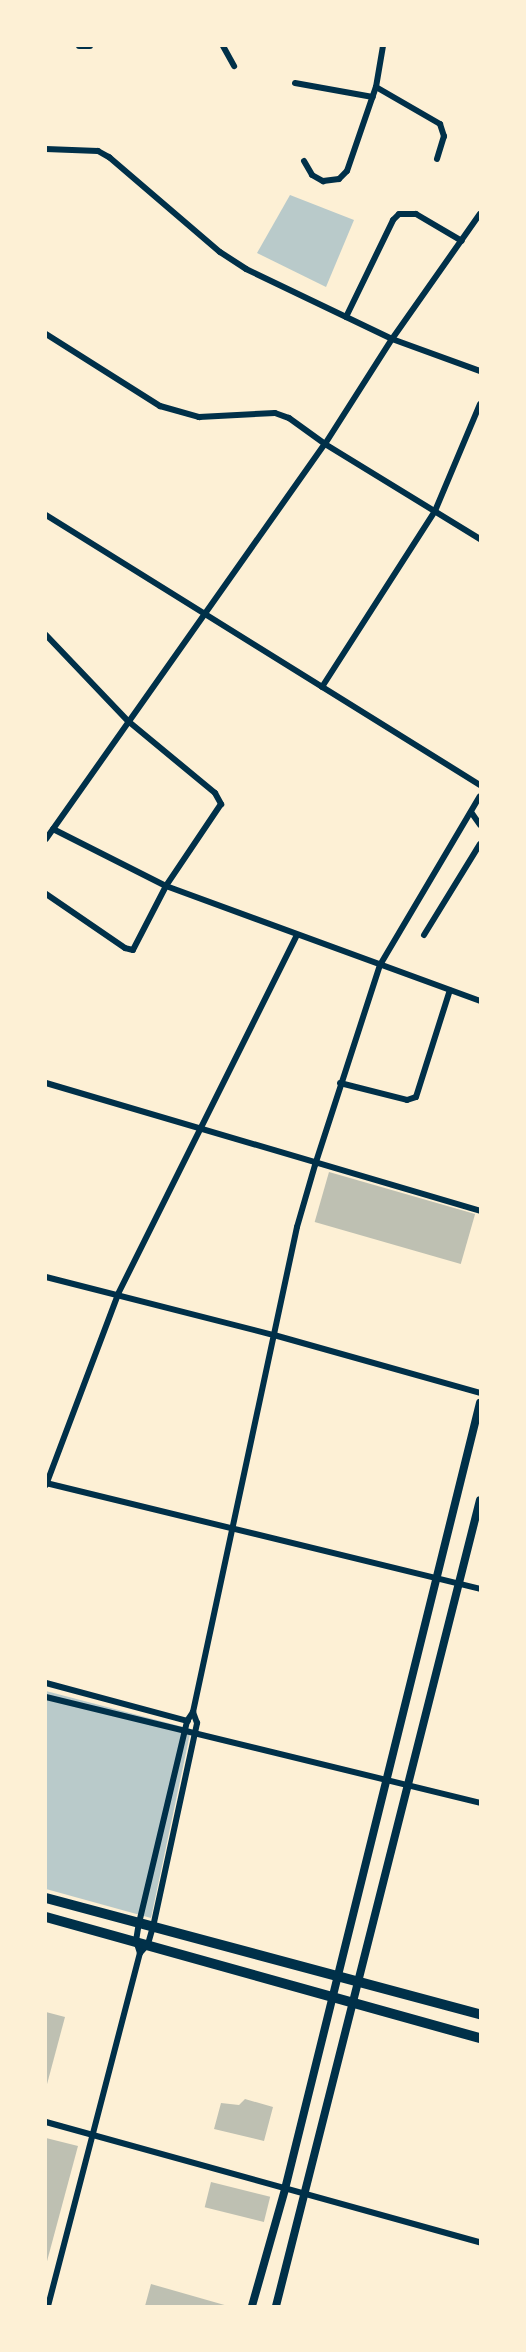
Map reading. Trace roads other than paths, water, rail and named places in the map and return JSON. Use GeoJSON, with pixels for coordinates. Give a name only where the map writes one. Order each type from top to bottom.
{"type":"FeatureCollection","features":[{"type":"Feature","properties":{"kind":"main road"},"geometry":{"type":"LineString","coordinates":[[46,1898],[481,2014]]}},
{"type":"Feature","properties":{"kind":"main road"},"geometry":{"type":"LineString","coordinates":[[46,1917],[481,2038]]}},
{"type":"Feature","properties":{"kind":"street"},"geometry":{"type":"LineString","coordinates":[[79,46],[90,46]]}},
{"type":"Feature","properties":{"kind":"street"},"geometry":{"type":"LineString","coordinates":[[223,46],[234,66]]}},
{"type":"Feature","properties":{"kind":"street"},"geometry":{"type":"LineString","coordinates":[[304,161],[312,175],[323,181],[339,179],[347,171],[376,87],[383,46]]}},
{"type":"Feature","properties":{"kind":"street"},"geometry":{"type":"LineString","coordinates":[[295,83],[373,97]]}},
{"type":"Feature","properties":{"kind":"street"},"geometry":{"type":"LineString","coordinates":[[376,87],[440,124],[444,136],[437,159]]}},
{"type":"Feature","properties":{"kind":"street"},"geometry":{"type":"LineString","coordinates":[[46,149],[98,151],[109,157],[220,252],[275,284],[393,338],[481,371]]}},
{"type":"Feature","properties":{"kind":"street"},"geometry":{"type":"LineString","coordinates":[[346,317],[393,220],[399,214],[416,214],[461,241]]}},
{"type":"Feature","properties":{"kind":"street"},"geometry":{"type":"LineString","coordinates":[[46,839],[325,444],[393,338],[481,215]]}},
{"type":"Feature","properties":{"kind":"street"},"geometry":{"type":"LineString","coordinates":[[46,334],[160,405],[199,417],[282,415],[481,539]]}},
{"type":"Feature","properties":{"kind":"street"},"geometry":{"type":"LineString","coordinates":[[322,687],[435,510],[481,404]]}},
{"type":"Feature","properties":{"kind":"street"},"geometry":{"type":"LineString","coordinates":[[46,515],[481,785]]}},
{"type":"Feature","properties":{"kind":"street"},"geometry":{"type":"LineString","coordinates":[[46,635],[128,721],[215,793],[221,804],[166,886],[133,950],[125,948],[46,894]]}},
{"type":"Feature","properties":{"kind":"street"},"geometry":{"type":"LineString","coordinates":[[140,1953],[136,1941],[139,1923],[187,1721],[193,1712],[297,1227],[315,1165],[380,965],[481,796]]}},
{"type":"Feature","properties":{"kind":"street"},"geometry":{"type":"LineString","coordinates":[[471,812],[481,825]]}},
{"type":"Feature","properties":{"kind":"street"},"geometry":{"type":"LineString","coordinates":[[53,829],[166,886],[296,937],[481,1001]]}},
{"type":"Feature","properties":{"kind":"street"},"geometry":{"type":"LineString","coordinates":[[424,935],[481,844]]}},
{"type":"Feature","properties":{"kind":"street"},"geometry":{"type":"LineString","coordinates":[[296,937],[118,1294],[46,1484],[481,1589]]}},
{"type":"Feature","properties":{"kind":"street"},"geometry":{"type":"LineString","coordinates":[[340,1083],[413,1100],[419,1091],[450,990]]}},
{"type":"Feature","properties":{"kind":"street"},"geometry":{"type":"LineString","coordinates":[[46,1083],[315,1165],[481,1210]]}},
{"type":"Feature","properties":{"kind":"street"},"geometry":{"type":"LineString","coordinates":[[46,1276],[274,1335],[481,1393]]}},
{"type":"Feature","properties":{"kind":"street"},"geometry":{"type":"LineString","coordinates":[[252,2306],[285,2189],[434,1578],[481,1403]]}},
{"type":"Feature","properties":{"kind":"street"},"geometry":{"type":"LineString","coordinates":[[276,2306],[357,1979],[411,1784],[481,1500]]}},
{"type":"Feature","properties":{"kind":"street"},"geometry":{"type":"LineString","coordinates":[[46,1683],[197,1723]]}},
{"type":"Feature","properties":{"kind":"street"},"geometry":{"type":"LineString","coordinates":[[46,1697],[481,1802]]}},
{"type":"Feature","properties":{"kind":"street"},"geometry":{"type":"LineString","coordinates":[[48,2306],[140,1953],[148,1944],[153,1927],[197,1723],[193,1712]]}},
{"type":"Feature","properties":{"kind":"street"},"geometry":{"type":"LineString","coordinates":[[162,1828],[174,1830]]}},
{"type":"Feature","properties":{"kind":"street"},"geometry":{"type":"LineString","coordinates":[[46,2122],[481,2242]]}}]}
